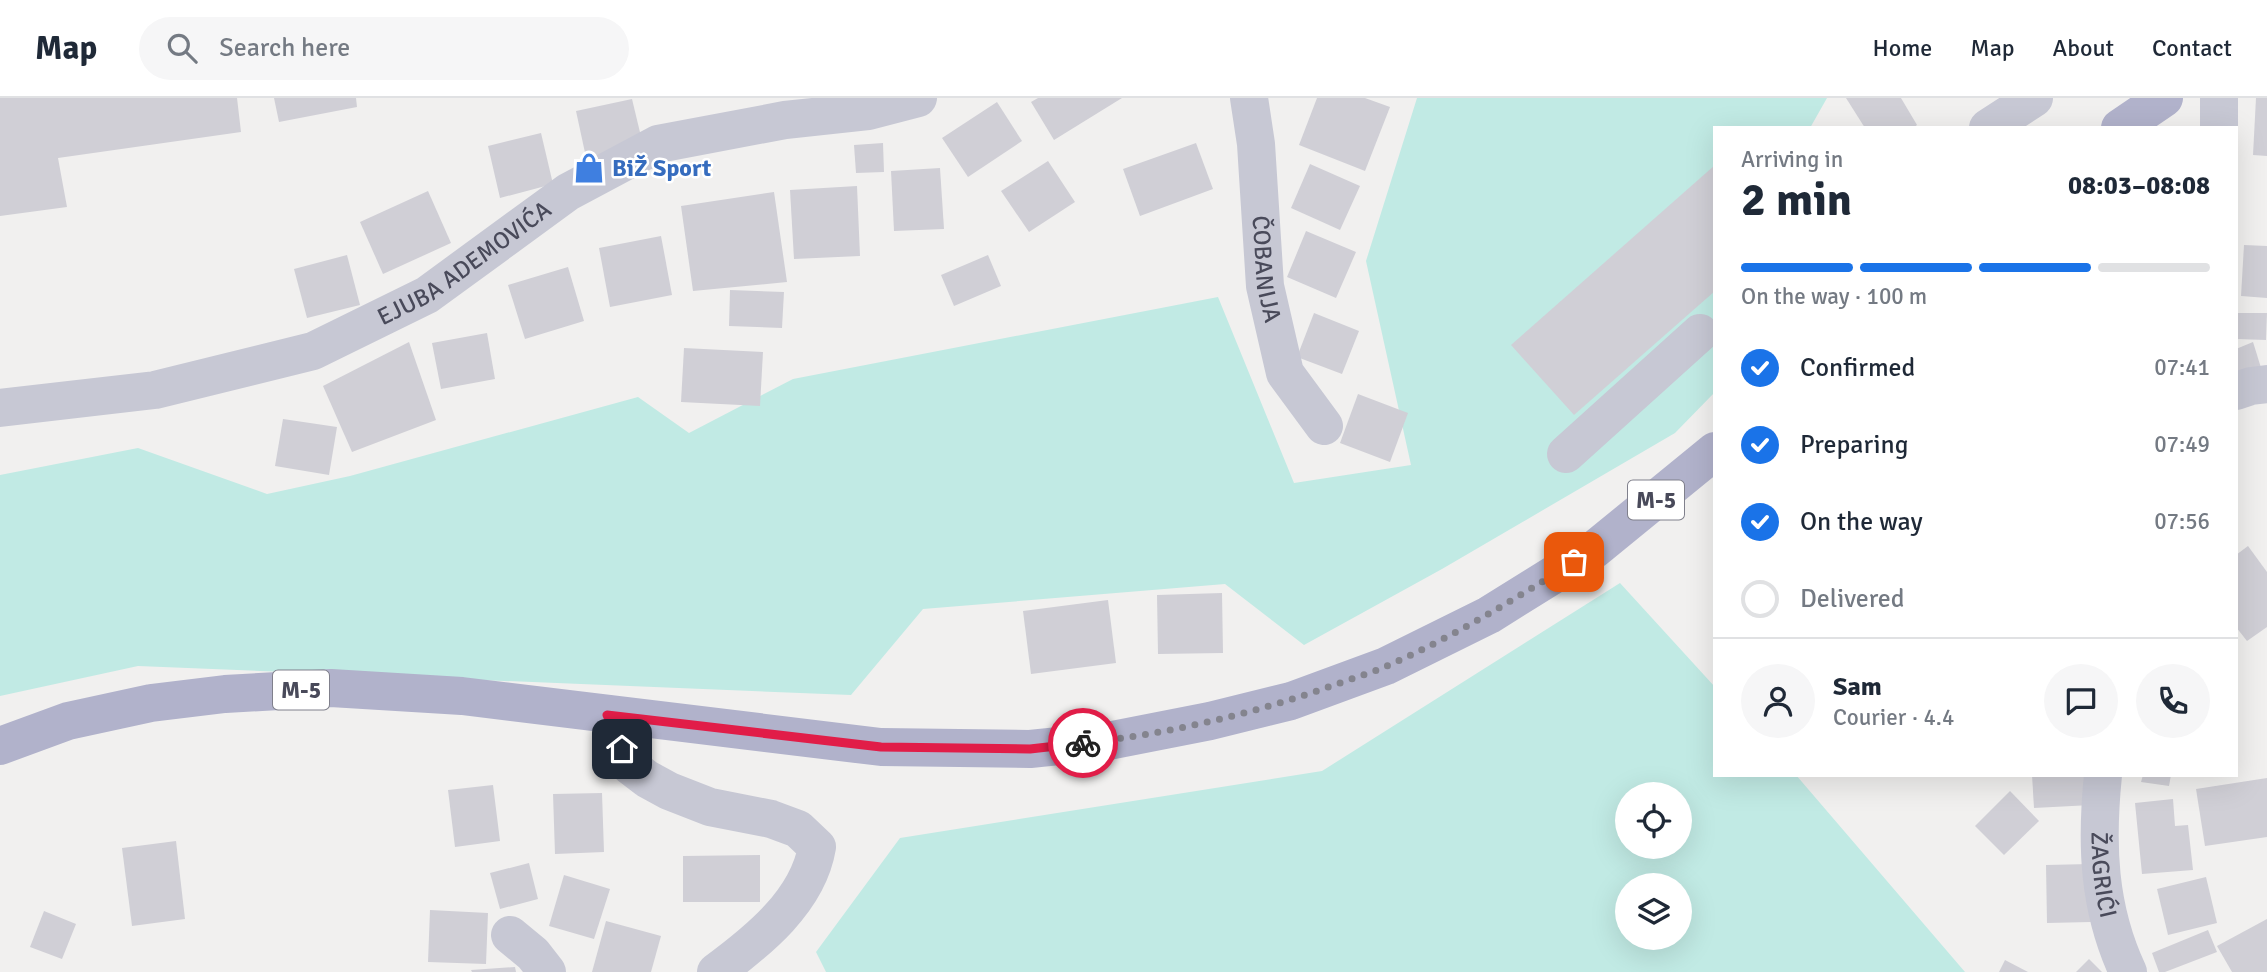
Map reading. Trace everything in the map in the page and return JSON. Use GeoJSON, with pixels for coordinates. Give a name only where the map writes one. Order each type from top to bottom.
{"type":"FeatureCollection","features":[{"type":"Feature","properties":{"kind":"main road"},"geometry":{"type":"LineString","coordinates":[[2123,126],[2164,98]]}},
{"type":"Feature","properties":{"kind":"main road","name":"M-5"},"geometry":{"type":"LineString","coordinates":[[0,746],[68,721],[150,704],[225,694],[331,688],[462,696],[881,747],[1030,749],[1108,741],[1210,721],[1290,701],[1386,666],[1489,615],[1595,549],[1713,453]]}},
{"type":"Feature","properties":{"kind":"street","name":"EJUBA ADEMOVIĆA"},"geometry":{"type":"LineString","coordinates":[[0,408],[155,390],[313,351],[428,295],[568,192],[658,144],[785,120],[868,111],[918,98]]}},
{"type":"Feature","properties":{"kind":"street","name":"ČOBANIJA"},"geometry":{"type":"LineString","coordinates":[[1249,98],[1256,144],[1265,286],[1285,373],[1324,426]]}},
{"type":"Feature","properties":{"kind":"street"},"geometry":{"type":"LineString","coordinates":[[1991,126],[2034,98]]}},
{"type":"Feature","properties":{"kind":"street"},"geometry":{"type":"LineString","coordinates":[[2219,98],[2219,126]]}},
{"type":"Feature","properties":{"kind":"street"},"geometry":{"type":"LineString","coordinates":[[1566,454],[1710,335]]}},
{"type":"Feature","properties":{"kind":"street"},"geometry":{"type":"LineString","coordinates":[[2238,390],[2267,384]]}},
{"type":"Feature","properties":{"kind":"street"},"geometry":{"type":"LineString","coordinates":[[607,715],[630,766],[647,779],[710,807],[771,819],[798,829],[817,847],[810,874],[780,916],[754,944],[716,972]]}},
{"type":"Feature","properties":{"kind":"street","name":"ŽAGRIĆI"},"geometry":{"type":"LineString","coordinates":[[2103,777],[2098,822],[2099,859],[2111,927],[2128,972]]}},
{"type":"Feature","properties":{"kind":"street"},"geometry":{"type":"LineString","coordinates":[[510,935],[533,954],[547,972]]}},
{"type":"Feature","properties":{"kind":"shaded area"},"geometry":{"type":"Polygon","coordinates":[[[1417,98],[1827,98],[1811,126],[1713,126],[1713,394],[1675,433],[1442,569],[1304,645],[1225,584],[923,609],[851,695],[138,666],[0,696],[0,475],[138,448],[267,494],[350,476],[638,397],[689,433],[793,379],[1218,297],[1294,483],[1411,465],[1366,261],[1417,98]]]}},
{"type":"Feature","properties":{"kind":"shaded area"},"geometry":{"type":"Polygon","coordinates":[[[1620,583],[1713,685],[1713,777],[1798,777],[1965,972],[826,972],[816,952],[900,838],[1322,771],[1620,583]]]}},
{"type":"Feature","properties":{"kind":"building"},"geometry":{"type":"Polygon","coordinates":[[[0,98],[237,98],[241,132],[58,158],[67,207],[0,216],[0,98]]]}},
{"type":"Feature","properties":{"kind":"building"},"geometry":{"type":"Polygon","coordinates":[[[274,98],[356,98],[357,107],[279,122],[274,98]]]}},
{"type":"Feature","properties":{"kind":"building"},"geometry":{"type":"Polygon","coordinates":[[[1038,98],[1122,98],[1054,140],[1031,102],[1038,98]]]}},
{"type":"Feature","properties":{"kind":"building"},"geometry":{"type":"Polygon","coordinates":[[[1317,98],[1365,98],[1390,107],[1365,171],[1299,145],[1317,98]]]}},
{"type":"Feature","properties":{"kind":"building"},"geometry":{"type":"Polygon","coordinates":[[[1846,98],[1901,98],[1917,125],[1916,126],[1864,126],[1846,98]]]}},
{"type":"Feature","properties":{"kind":"building"},"geometry":{"type":"Polygon","coordinates":[[[2256,98],[2267,98],[2267,156],[2253,155],[2256,98]]]}},
{"type":"Feature","properties":{"kind":"building"},"geometry":{"type":"Polygon","coordinates":[[[632,99],[644,149],[587,162],[576,111],[632,99]]]}},
{"type":"Feature","properties":{"kind":"building"},"geometry":{"type":"Polygon","coordinates":[[[997,102],[1022,141],[968,177],[942,138],[997,102]]]}},
{"type":"Feature","properties":{"kind":"building"},"geometry":{"type":"Polygon","coordinates":[[[541,133],[553,184],[500,198],[488,146],[541,133]]]}},
{"type":"Feature","properties":{"kind":"building"},"geometry":{"type":"Polygon","coordinates":[[[883,143],[884,172],[856,173],[854,145],[883,143]]]}},
{"type":"Feature","properties":{"kind":"building"},"geometry":{"type":"Polygon","coordinates":[[[1196,143],[1213,189],[1140,216],[1123,169],[1196,143]]]}},
{"type":"Feature","properties":{"kind":"building"},"geometry":{"type":"Polygon","coordinates":[[[1048,161],[1075,202],[1029,232],[1001,191],[1048,161]]]}},
{"type":"Feature","properties":{"kind":"building"},"geometry":{"type":"Polygon","coordinates":[[[1310,164],[1360,186],[1340,230],[1291,208],[1310,164]]]}},
{"type":"Feature","properties":{"kind":"building"},"geometry":{"type":"Polygon","coordinates":[[[1713,167],[1713,293],[1574,415],[1511,345],[1713,167]]]}},
{"type":"Feature","properties":{"kind":"building"},"geometry":{"type":"Polygon","coordinates":[[[940,168],[944,229],[894,231],[891,171],[940,168]]]}},
{"type":"Feature","properties":{"kind":"building"},"geometry":{"type":"Polygon","coordinates":[[[857,186],[860,256],[794,259],[790,190],[857,186]]]}},
{"type":"Feature","properties":{"kind":"building"},"geometry":{"type":"Polygon","coordinates":[[[428,191],[451,243],[383,274],[360,222],[428,191]]]}},
{"type":"Feature","properties":{"kind":"building"},"geometry":{"type":"Polygon","coordinates":[[[774,192],[787,282],[693,291],[681,206],[774,192]]]}},
{"type":"Feature","properties":{"kind":"building"},"geometry":{"type":"Polygon","coordinates":[[[1306,231],[1356,252],[1336,298],[1287,277],[1306,231]]]}},
{"type":"Feature","properties":{"kind":"building"},"geometry":{"type":"Polygon","coordinates":[[[661,236],[672,295],[610,307],[599,248],[661,236]]]}},
{"type":"Feature","properties":{"kind":"building"},"geometry":{"type":"Polygon","coordinates":[[[2244,245],[2267,246],[2267,298],[2241,296],[2244,245]]]}},
{"type":"Feature","properties":{"kind":"building"},"geometry":{"type":"Polygon","coordinates":[[[347,255],[360,305],[307,318],[294,269],[347,255]]]}},
{"type":"Feature","properties":{"kind":"building"},"geometry":{"type":"Polygon","coordinates":[[[988,255],[1001,286],[954,306],[941,275],[988,255]]]}},
{"type":"Feature","properties":{"kind":"building"},"geometry":{"type":"Polygon","coordinates":[[[568,267],[584,321],[525,339],[508,285],[568,267]]]}},
{"type":"Feature","properties":{"kind":"building"},"geometry":{"type":"Polygon","coordinates":[[[730,290],[784,292],[782,328],[729,326],[730,290]]]}},
{"type":"Feature","properties":{"kind":"building"},"geometry":{"type":"Polygon","coordinates":[[[1314,313],[1359,331],[1342,374],[1297,357],[1314,313]]]}},
{"type":"Feature","properties":{"kind":"building"},"geometry":{"type":"Polygon","coordinates":[[[2238,313],[2267,313],[2266,340],[2238,339],[2238,313]]]}},
{"type":"Feature","properties":{"kind":"building"},"geometry":{"type":"Polygon","coordinates":[[[487,333],[495,379],[441,389],[432,343],[487,333]]]}},
{"type":"Feature","properties":{"kind":"building"},"geometry":{"type":"Polygon","coordinates":[[[409,342],[436,420],[352,452],[323,386],[409,342]]]}},
{"type":"Feature","properties":{"kind":"building"},"geometry":{"type":"Polygon","coordinates":[[[2253,342],[2262,371],[2238,382],[2238,348],[2253,342]]]}},
{"type":"Feature","properties":{"kind":"building"},"geometry":{"type":"Polygon","coordinates":[[[684,348],[763,352],[760,406],[681,402],[684,348]]]}},
{"type":"Feature","properties":{"kind":"building"},"geometry":{"type":"Polygon","coordinates":[[[1358,394],[1408,413],[1390,462],[1340,443],[1358,394]]]}},
{"type":"Feature","properties":{"kind":"building"},"geometry":{"type":"Polygon","coordinates":[[[283,419],[337,427],[329,475],[275,466],[283,419]]]}},
{"type":"Feature","properties":{"kind":"building"},"geometry":{"type":"Polygon","coordinates":[[[2248,546],[2267,572],[2267,627],[2247,641],[2238,630],[2238,554],[2248,546]]]}},
{"type":"Feature","properties":{"kind":"building"},"geometry":{"type":"Polygon","coordinates":[[[1222,593],[1223,653],[1158,654],[1157,595],[1222,593]]]}},
{"type":"Feature","properties":{"kind":"building"},"geometry":{"type":"Polygon","coordinates":[[[1108,600],[1116,663],[1031,674],[1023,611],[1108,600]]]}},
{"type":"Feature","properties":{"kind":"building"},"geometry":{"type":"Polygon","coordinates":[[[2032,777],[2090,777],[2091,805],[2034,808],[2032,777]]]}},
{"type":"Feature","properties":{"kind":"building"},"geometry":{"type":"Polygon","coordinates":[[[2142,777],[2171,777],[2169,786],[2141,782],[2142,777]]]}},
{"type":"Feature","properties":{"kind":"building"},"geometry":{"type":"Polygon","coordinates":[[[2267,778],[2267,837],[2205,846],[2196,789],[2267,778]]]}},
{"type":"Feature","properties":{"kind":"building"},"geometry":{"type":"Polygon","coordinates":[[[493,785],[500,841],[455,847],[448,790],[493,785]]]}},
{"type":"Feature","properties":{"kind":"building"},"geometry":{"type":"Polygon","coordinates":[[[2010,791],[2039,821],[2004,855],[1975,826],[2010,791]]]}},
{"type":"Feature","properties":{"kind":"building"},"geometry":{"type":"Polygon","coordinates":[[[602,793],[604,852],[555,854],[553,794],[602,793]]]}},
{"type":"Feature","properties":{"kind":"building"},"geometry":{"type":"Polygon","coordinates":[[[2173,799],[2175,826],[2188,825],[2193,870],[2142,874],[2135,803],[2173,799]]]}},
{"type":"Feature","properties":{"kind":"building"},"geometry":{"type":"Polygon","coordinates":[[[176,841],[185,919],[132,926],[122,848],[176,841]]]}},
{"type":"Feature","properties":{"kind":"building"},"geometry":{"type":"Polygon","coordinates":[[[760,855],[760,902],[683,902],[683,856],[760,855]]]}},
{"type":"Feature","properties":{"kind":"building"},"geometry":{"type":"Polygon","coordinates":[[[529,863],[538,899],[500,909],[490,873],[529,863]]]}},
{"type":"Feature","properties":{"kind":"building"},"geometry":{"type":"Polygon","coordinates":[[[2090,864],[2091,922],[2047,923],[2046,865],[2090,864]]]}},
{"type":"Feature","properties":{"kind":"building"},"geometry":{"type":"Polygon","coordinates":[[[564,875],[610,889],[594,939],[549,926],[564,875]]]}},
{"type":"Feature","properties":{"kind":"building"},"geometry":{"type":"Polygon","coordinates":[[[2206,877],[2217,923],[2168,935],[2157,889],[2206,877]]]}},
{"type":"Feature","properties":{"kind":"building"},"geometry":{"type":"Polygon","coordinates":[[[430,910],[488,913],[486,964],[428,962],[430,910]]]}},
{"type":"Feature","properties":{"kind":"building"},"geometry":{"type":"Polygon","coordinates":[[[44,911],[76,924],[62,959],[30,947],[44,911]]]}},
{"type":"Feature","properties":{"kind":"building"},"geometry":{"type":"Polygon","coordinates":[[[2267,919],[2267,972],[2232,972],[2217,946],[2267,919]]]}},
{"type":"Feature","properties":{"kind":"building"},"geometry":{"type":"Polygon","coordinates":[[[606,921],[661,936],[651,972],[592,972],[606,921]]]}},
{"type":"Feature","properties":{"kind":"building"},"geometry":{"type":"Polygon","coordinates":[[[2208,930],[2217,952],[2159,972],[2152,953],[2208,930]]]}},
{"type":"Feature","properties":{"kind":"building"},"geometry":{"type":"Polygon","coordinates":[[[2089,959],[2102,972],[2076,972],[2089,959]]]}},
{"type":"Feature","properties":{"kind":"building"},"geometry":{"type":"Polygon","coordinates":[[[2005,960],[2028,972],[1999,972],[2005,960]]]}},
{"type":"Feature","properties":{"kind":"building"},"geometry":{"type":"Polygon","coordinates":[[[515,967],[516,972],[471,970],[515,967]]]}},
{"type":"Feature","properties":{"kind":"way so far"},"geometry":{"type":"LineString","coordinates":[[1083,743],[1108,741],[1210,721],[1290,701],[1386,666],[1489,615],[1574,562]]}},
{"type":"Feature","properties":{"kind":"place","name":"BiŽ Sport"},"geometry":{"type":"Point","coordinates":[589,168]}},
{"type":"Feature","properties":{"kind":"route"},"geometry":{"type":"LineString","coordinates":[[622,749],[607,715],[881,747],[1030,749],[1083,743]]}}]}
